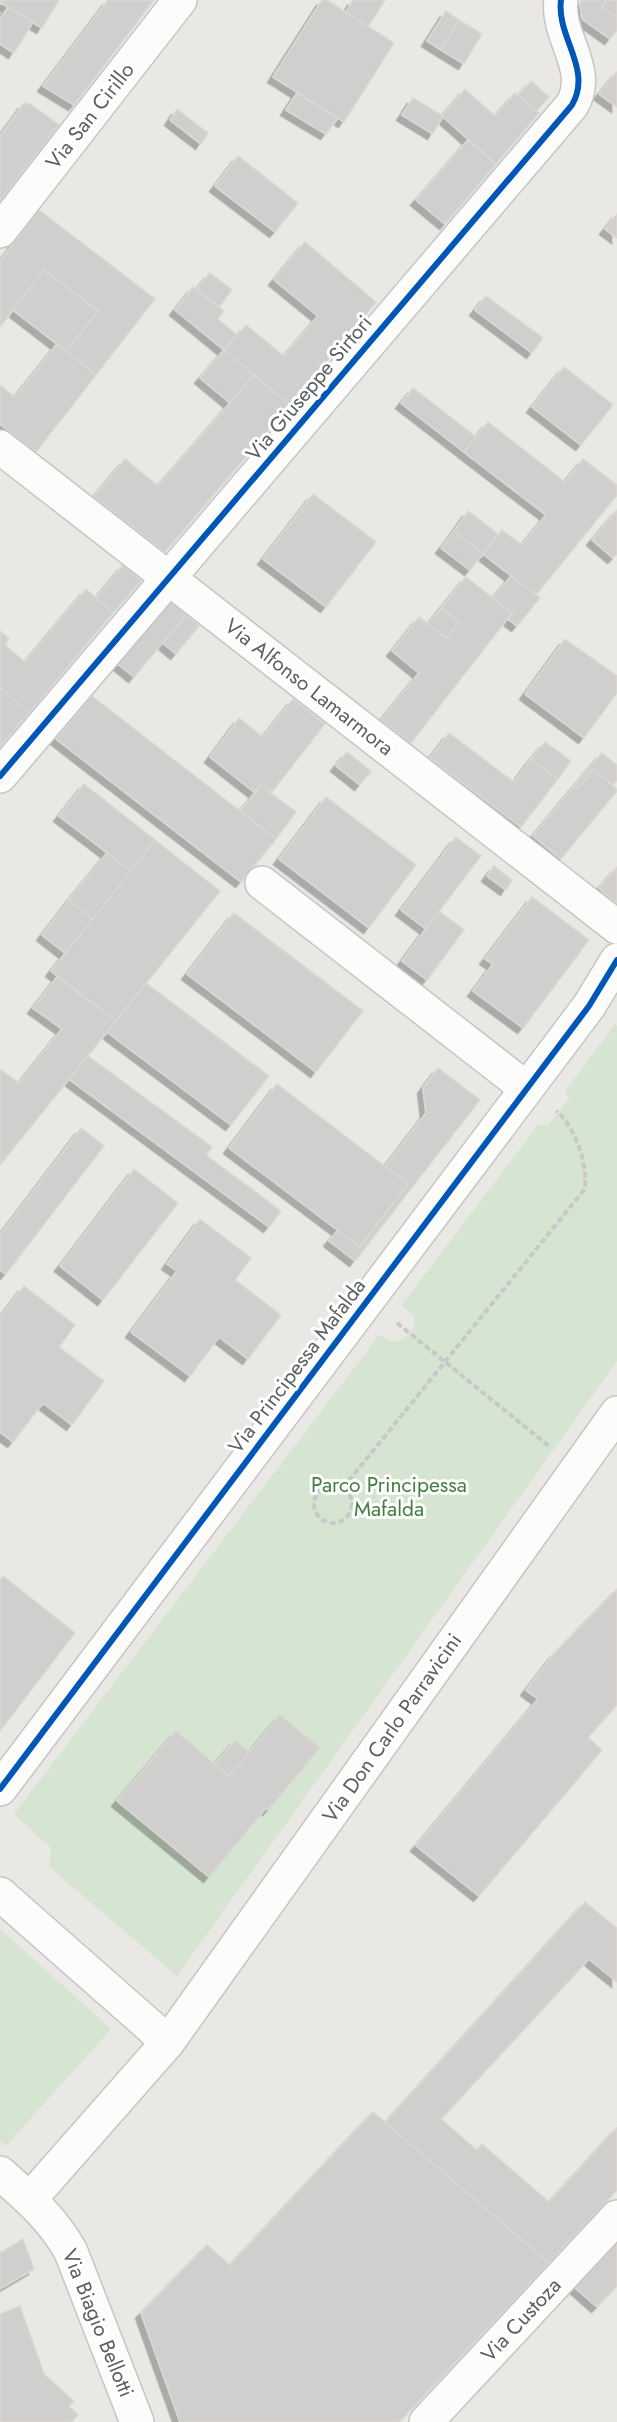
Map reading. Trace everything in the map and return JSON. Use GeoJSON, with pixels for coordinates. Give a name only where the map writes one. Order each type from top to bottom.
{"type":"FeatureCollection","features":[{"type":"Feature","properties":{"kind":"street","name":"Via San Cirillo"},"geometry":{"type":"LineString","coordinates":[[0,231],[180,0]]}},
{"type":"Feature","properties":{"kind":"street","name":"Via Giuseppe Sirtori"},"geometry":{"type":"LineString","coordinates":[[0,776],[572,105],[578,90],[579,74],[560,19],[561,0]]}},
{"type":"Feature","properties":{"kind":"street","name":"Via Alfonso Lamarmora"},"geometry":{"type":"LineString","coordinates":[[0,447],[617,927]]}},
{"type":"Feature","properties":{"kind":"street"},"geometry":{"type":"LineString","coordinates":[[262,883],[526,1088]]}},
{"type":"Feature","properties":{"kind":"street","name":"Via Principessa Mafalda"},"geometry":{"type":"LineString","coordinates":[[0,1789],[589,1006],[617,960]]}},
{"type":"Feature","properties":{"kind":"street","name":"Via Don Carlo Parravicini"},"geometry":{"type":"LineString","coordinates":[[30,2199],[168,2042],[617,1413]]}},
{"type":"Feature","properties":{"kind":"street"},"geometry":{"type":"LineString","coordinates":[[0,1894],[168,2042]]}},
{"type":"Feature","properties":{"kind":"street","name":"Via Biagio Bellotti"},"geometry":{"type":"LineString","coordinates":[[0,2173],[30,2199],[57,2228],[71,2252],[127,2416]]}},
{"type":"Feature","properties":{"kind":"street","name":"Via Custoza"},"geometry":{"type":"LineString","coordinates":[[426,2422],[617,2217]]}},
{"type":"Feature","properties":{"kind":"path"},"geometry":{"type":"LineString","coordinates":[[343,1488],[584,1190],[584,1170],[576,1143],[567,1121],[558,1113]]}},
{"type":"Feature","properties":{"kind":"path"},"geometry":{"type":"LineString","coordinates":[[395,1321],[553,1449]]}},
{"type":"Feature","properties":{"kind":"path"},"geometry":{"type":"LineString","coordinates":[[334,1485],[343,1488],[352,1500],[350,1513],[347,1518],[336,1524],[323,1522],[318,1518],[313,1506],[316,1493],[327,1486],[334,1485]]}},
{"type":"Feature","properties":{"kind":"green space","name":"Parco Principessa Mafalda"},"geometry":{"type":"Polygon","coordinates":[[[615,1024],[617,1026],[617,1361],[177,1976],[49,1867],[51,1848],[14,1814],[380,1334],[389,1340],[396,1341],[404,1338],[411,1331],[415,1319],[401,1306],[538,1125],[548,1125],[569,1099],[565,1091],[615,1024]]]}},
{"type":"Feature","properties":{"kind":"green space"},"geometry":{"type":"Polygon","coordinates":[[[0,1929],[111,2029],[6,2146],[0,2141],[0,1929]]]}},
{"type":"Feature","properties":{"kind":"building"},"geometry":{"type":"Polygon","coordinates":[[[0,0],[59,0],[42,28],[0,0]]]}},
{"type":"Feature","properties":{"kind":"building"},"geometry":{"type":"Polygon","coordinates":[[[108,0],[154,0],[74,105],[43,86],[108,0]]]}},
{"type":"Feature","properties":{"kind":"building"},"geometry":{"type":"Polygon","coordinates":[[[322,0],[327,0],[394,43],[344,122],[273,77],[322,0]]]}},
{"type":"Feature","properties":{"kind":"building"},"geometry":{"type":"Polygon","coordinates":[[[353,0],[385,0],[368,27],[346,12],[353,0]]]}},
{"type":"Feature","properties":{"kind":"building"},"geometry":{"type":"Polygon","coordinates":[[[582,0],[607,0],[602,7],[617,18],[617,30],[610,39],[582,19],[580,3],[582,0]]]}},
{"type":"Feature","properties":{"kind":"building"},"geometry":{"type":"Polygon","coordinates":[[[607,0],[617,1],[617,18],[602,7],[607,0]]]}},
{"type":"Feature","properties":{"kind":"building"},"geometry":{"type":"Polygon","coordinates":[[[8,7],[33,22],[14,53],[0,44],[0,19],[8,7]]]}},
{"type":"Feature","properties":{"kind":"building"},"geometry":{"type":"Polygon","coordinates":[[[446,11],[459,20],[441,50],[427,41],[446,11]]]}},
{"type":"Feature","properties":{"kind":"building"},"geometry":{"type":"Polygon","coordinates":[[[459,20],[482,34],[464,64],[441,50],[459,20]]]}},
{"type":"Feature","properties":{"kind":"building"},"geometry":{"type":"Polygon","coordinates":[[[617,72],[617,107],[599,94],[617,72]]]}},
{"type":"Feature","properties":{"kind":"building"},"geometry":{"type":"Polygon","coordinates":[[[531,81],[549,97],[536,111],[518,96],[531,81]]]}},
{"type":"Feature","properties":{"kind":"building"},"geometry":{"type":"Polygon","coordinates":[[[465,89],[495,116],[515,93],[539,113],[496,164],[442,116],[465,89]]]}},
{"type":"Feature","properties":{"kind":"building"},"geometry":{"type":"Polygon","coordinates":[[[297,93],[338,118],[326,134],[286,110],[297,93]]]}},
{"type":"Feature","properties":{"kind":"building"},"geometry":{"type":"Polygon","coordinates":[[[413,98],[443,116],[433,134],[402,115],[413,98]]]}},
{"type":"Feature","properties":{"kind":"building"},"geometry":{"type":"Polygon","coordinates":[[[24,103],[30,104],[59,125],[0,201],[0,136],[24,103]]]}},
{"type":"Feature","properties":{"kind":"building"},"geometry":{"type":"Polygon","coordinates":[[[177,109],[208,133],[201,144],[170,120],[177,109]]]}},
{"type":"Feature","properties":{"kind":"building"},"geometry":{"type":"Polygon","coordinates":[[[468,140],[496,164],[445,224],[416,200],[468,140]]]}},
{"type":"Feature","properties":{"kind":"building"},"geometry":{"type":"Polygon","coordinates":[[[238,156],[298,203],[275,232],[215,186],[238,156]]]}},
{"type":"Feature","properties":{"kind":"building"},"geometry":{"type":"Polygon","coordinates":[[[39,210],[155,299],[96,375],[66,351],[98,311],[44,270],[0,327],[0,261],[39,210]]]}},
{"type":"Feature","properties":{"kind":"building"},"geometry":{"type":"Polygon","coordinates":[[[617,214],[617,238],[605,229],[617,214]]]}},
{"type":"Feature","properties":{"kind":"building"},"geometry":{"type":"Polygon","coordinates":[[[305,242],[376,302],[290,405],[224,350],[246,325],[284,356],[318,316],[274,280],[305,242]]]}},
{"type":"Feature","properties":{"kind":"building"},"geometry":{"type":"Polygon","coordinates":[[[44,270],[98,311],[66,351],[13,310],[44,270]]]}},
{"type":"Feature","properties":{"kind":"building"},"geometry":{"type":"Polygon","coordinates":[[[210,273],[232,290],[219,307],[197,289],[210,273]]]}},
{"type":"Feature","properties":{"kind":"building"},"geometry":{"type":"Polygon","coordinates":[[[193,287],[224,311],[218,319],[237,335],[224,350],[175,310],[193,287]]]}},
{"type":"Feature","properties":{"kind":"building"},"geometry":{"type":"Polygon","coordinates":[[[486,296],[543,338],[532,353],[475,310],[486,296]]]}},
{"type":"Feature","properties":{"kind":"building"},"geometry":{"type":"Polygon","coordinates":[[[57,344],[96,375],[36,452],[0,424],[0,385],[15,397],[57,344]]]}},
{"type":"Feature","properties":{"kind":"building"},"geometry":{"type":"Polygon","coordinates":[[[224,350],[254,375],[230,403],[200,378],[224,350]]]}},
{"type":"Feature","properties":{"kind":"building"},"geometry":{"type":"Polygon","coordinates":[[[564,367],[613,405],[581,445],[532,407],[564,367]]]}},
{"type":"Feature","properties":{"kind":"building"},"geometry":{"type":"Polygon","coordinates":[[[254,375],[290,405],[165,552],[94,497],[125,459],[158,486],[254,375]]]}},
{"type":"Feature","properties":{"kind":"building"},"geometry":{"type":"Polygon","coordinates":[[[413,388],[476,437],[464,452],[401,403],[413,388]]]}},
{"type":"Feature","properties":{"kind":"building"},"geometry":{"type":"Polygon","coordinates":[[[488,422],[565,482],[583,459],[617,485],[617,495],[536,595],[483,554],[502,530],[522,545],[546,515],[464,452],[488,422]]]}},
{"type":"Feature","properties":{"kind":"building"},"geometry":{"type":"Polygon","coordinates":[[[313,494],[376,542],[326,607],[263,559],[313,494]]]}},
{"type":"Feature","properties":{"kind":"building"},"geometry":{"type":"Polygon","coordinates":[[[617,510],[617,554],[613,558],[592,540],[617,510]]]}},
{"type":"Feature","properties":{"kind":"building"},"geometry":{"type":"Polygon","coordinates":[[[468,511],[498,534],[483,554],[454,531],[468,511]]]}},
{"type":"Feature","properties":{"kind":"building"},"geometry":{"type":"Polygon","coordinates":[[[454,531],[483,554],[470,570],[441,548],[454,531]]]}},
{"type":"Feature","properties":{"kind":"building"},"geometry":{"type":"Polygon","coordinates":[[[123,565],[141,581],[113,613],[96,598],[123,565]]]}},
{"type":"Feature","properties":{"kind":"building"},"geometry":{"type":"Polygon","coordinates":[[[511,576],[540,598],[517,626],[508,619],[512,613],[493,598],[511,576]]]}},
{"type":"Feature","properties":{"kind":"building"},"geometry":{"type":"Polygon","coordinates":[[[466,577],[512,613],[411,743],[381,720],[419,673],[392,651],[419,617],[447,638],[459,622],[441,608],[466,577]]]}},
{"type":"Feature","properties":{"kind":"building"},"geometry":{"type":"Polygon","coordinates":[[[86,589],[113,613],[29,713],[0,688],[0,631],[9,639],[5,645],[25,662],[86,589]]]}},
{"type":"Feature","properties":{"kind":"building"},"geometry":{"type":"Polygon","coordinates":[[[171,602],[186,615],[134,677],[118,664],[171,602]]]}},
{"type":"Feature","properties":{"kind":"building"},"geometry":{"type":"Polygon","coordinates":[[[441,608],[459,622],[447,638],[428,624],[441,608]]]}},
{"type":"Feature","properties":{"kind":"building"},"geometry":{"type":"Polygon","coordinates":[[[186,615],[199,626],[176,654],[163,643],[186,615]]]}},
{"type":"Feature","properties":{"kind":"building"},"geometry":{"type":"Polygon","coordinates":[[[565,639],[617,676],[617,693],[584,738],[525,694],[565,639]]]}},
{"type":"Feature","properties":{"kind":"building"},"geometry":{"type":"Polygon","coordinates":[[[0,688],[29,713],[0,747],[0,688]]]}},
{"type":"Feature","properties":{"kind":"building"},"geometry":{"type":"Polygon","coordinates":[[[92,696],[276,839],[241,882],[56,739],[92,696]]]}},
{"type":"Feature","properties":{"kind":"building"},"geometry":{"type":"Polygon","coordinates":[[[293,699],[325,724],[272,792],[261,783],[254,792],[210,757],[239,718],[263,737],[293,699]]]}},
{"type":"Feature","properties":{"kind":"building"},"geometry":{"type":"Polygon","coordinates":[[[449,733],[514,782],[531,759],[558,779],[521,827],[430,758],[449,733]]]}},
{"type":"Feature","properties":{"kind":"building"},"geometry":{"type":"Polygon","coordinates":[[[545,742],[571,761],[558,779],[531,759],[545,742]]]}},
{"type":"Feature","properties":{"kind":"building"},"geometry":{"type":"Polygon","coordinates":[[[347,752],[371,771],[360,785],[336,766],[347,752]]]}},
{"type":"Feature","properties":{"kind":"building"},"geometry":{"type":"Polygon","coordinates":[[[602,753],[617,765],[617,780],[613,785],[593,769],[578,788],[574,786],[602,753]]]}},
{"type":"Feature","properties":{"kind":"building"},"geometry":{"type":"Polygon","coordinates":[[[593,769],[617,791],[561,859],[533,836],[574,786],[578,788],[593,769]]]}},
{"type":"Feature","properties":{"kind":"building"},"geometry":{"type":"Polygon","coordinates":[[[84,784],[155,840],[131,871],[59,816],[84,784]]]}},
{"type":"Feature","properties":{"kind":"building"},"geometry":{"type":"Polygon","coordinates":[[[261,786],[296,812],[276,839],[240,811],[261,786]]]}},
{"type":"Feature","properties":{"kind":"building"},"geometry":{"type":"Polygon","coordinates":[[[326,797],[416,865],[369,928],[279,859],[326,797]]]}},
{"type":"Feature","properties":{"kind":"building"},"geometry":{"type":"Polygon","coordinates":[[[456,837],[481,856],[426,929],[401,910],[456,837]]]}},
{"type":"Feature","properties":{"kind":"building"},"geometry":{"type":"Polygon","coordinates":[[[155,840],[220,891],[116,1021],[51,971],[155,840]]]}},
{"type":"Feature","properties":{"kind":"building"},"geometry":{"type":"Polygon","coordinates":[[[107,853],[131,871],[93,919],[69,900],[107,853]]]}},
{"type":"Feature","properties":{"kind":"building"},"geometry":{"type":"Polygon","coordinates":[[[494,866],[512,880],[506,890],[487,876],[494,866]]]}},
{"type":"Feature","properties":{"kind":"building"},"geometry":{"type":"Polygon","coordinates":[[[617,867],[617,904],[599,888],[617,867]]]}},
{"type":"Feature","properties":{"kind":"building"},"geometry":{"type":"Polygon","coordinates":[[[532,897],[589,940],[523,1028],[473,991],[493,964],[485,959],[532,897]]]}},
{"type":"Feature","properties":{"kind":"building"},"geometry":{"type":"Polygon","coordinates":[[[69,900],[93,919],[65,953],[42,935],[69,900]]]}},
{"type":"Feature","properties":{"kind":"building"},"geometry":{"type":"Polygon","coordinates":[[[439,911],[464,930],[427,980],[402,961],[439,911]]]}},
{"type":"Feature","properties":{"kind":"building"},"geometry":{"type":"Polygon","coordinates":[[[234,913],[363,1011],[316,1072],[187,974],[234,913]]]}},
{"type":"Feature","properties":{"kind":"building"},"geometry":{"type":"Polygon","coordinates":[[[57,977],[116,1021],[0,1165],[0,1069],[19,1083],[62,1029],[33,1008],[57,977]]]}},
{"type":"Feature","properties":{"kind":"building"},"geometry":{"type":"Polygon","coordinates":[[[146,983],[269,1076],[231,1125],[107,1032],[146,983]]]}},
{"type":"Feature","properties":{"kind":"building"},"geometry":{"type":"Polygon","coordinates":[[[88,1056],[212,1147],[206,1155],[281,1211],[269,1227],[69,1079],[88,1056]]]}},
{"type":"Feature","properties":{"kind":"building"},"geometry":{"type":"Polygon","coordinates":[[[438,1068],[480,1100],[355,1261],[329,1241],[338,1230],[360,1247],[408,1184],[385,1166],[426,1113],[423,1088],[438,1068]]]}},
{"type":"Feature","properties":{"kind":"building"},"geometry":{"type":"Polygon","coordinates":[[[277,1084],[408,1184],[360,1247],[229,1148],[277,1084]]]}},
{"type":"Feature","properties":{"kind":"building"},"geometry":{"type":"Polygon","coordinates":[[[81,1128],[104,1146],[6,1274],[0,1270],[0,1235],[81,1128]]]}},
{"type":"Feature","properties":{"kind":"building"},"geometry":{"type":"Polygon","coordinates":[[[134,1169],[178,1203],[103,1300],[60,1266],[134,1169]]]}},
{"type":"Feature","properties":{"kind":"building"},"geometry":{"type":"Polygon","coordinates":[[[200,1219],[251,1258],[235,1280],[281,1315],[248,1359],[219,1337],[190,1376],[131,1332],[177,1271],[167,1264],[200,1219]]]}},
{"type":"Feature","properties":{"kind":"building"},"geometry":{"type":"Polygon","coordinates":[[[24,1286],[75,1325],[59,1347],[104,1381],[72,1425],[43,1403],[13,1442],[0,1432],[0,1317],[24,1286]]]}},
{"type":"Feature","properties":{"kind":"building"},"geometry":{"type":"Polygon","coordinates":[[[3,1576],[75,1633],[0,1731],[0,1580],[3,1576]]]}},
{"type":"Feature","properties":{"kind":"building"},"geometry":{"type":"Polygon","coordinates":[[[617,1589],[617,1705],[588,1737],[602,1750],[479,1896],[416,1846],[538,1699],[526,1690],[553,1655],[617,1589]]]}},
{"type":"Feature","properties":{"kind":"building"},"geometry":{"type":"Polygon","coordinates":[[[280,1715],[320,1748],[209,1877],[117,1801],[176,1731],[229,1776],[280,1715]]]}},
{"type":"Feature","properties":{"kind":"building"},"geometry":{"type":"Polygon","coordinates":[[[235,1740],[250,1752],[229,1776],[215,1764],[235,1740]]]}},
{"type":"Feature","properties":{"kind":"building"},"geometry":{"type":"Polygon","coordinates":[[[585,1902],[617,1928],[617,1982],[589,1959],[441,2119],[477,2150],[482,2144],[549,2202],[617,2128],[617,2190],[549,2263],[385,2123],[585,1902]]]}},
{"type":"Feature","properties":{"kind":"building"},"geometry":{"type":"Polygon","coordinates":[[[373,2112],[549,2263],[399,2422],[180,2422],[141,2313],[207,2245],[230,2265],[373,2112]]]}},
{"type":"Feature","properties":{"kind":"building"},"geometry":{"type":"Polygon","coordinates":[[[617,2236],[617,2286],[597,2307],[572,2285],[617,2236]]]}},
{"type":"Feature","properties":{"kind":"building"},"geometry":{"type":"Polygon","coordinates":[[[23,2239],[34,2269],[0,2289],[0,2253],[23,2239]]]}},
{"type":"Feature","properties":{"kind":"building"},"geometry":{"type":"Polygon","coordinates":[[[20,2306],[44,2374],[74,2401],[69,2406],[78,2415],[71,2422],[0,2422],[0,2314],[20,2306]]]}},
{"type":"Feature","properties":{"kind":"cycle path"},"geometry":{"type":"LineString","coordinates":[[0,776],[572,105],[577,92],[578,79],[561,14],[561,0]]}},
{"type":"Feature","properties":{"kind":"cycle path"},"geometry":{"type":"LineString","coordinates":[[0,1789],[589,1006],[617,960]]}}]}
